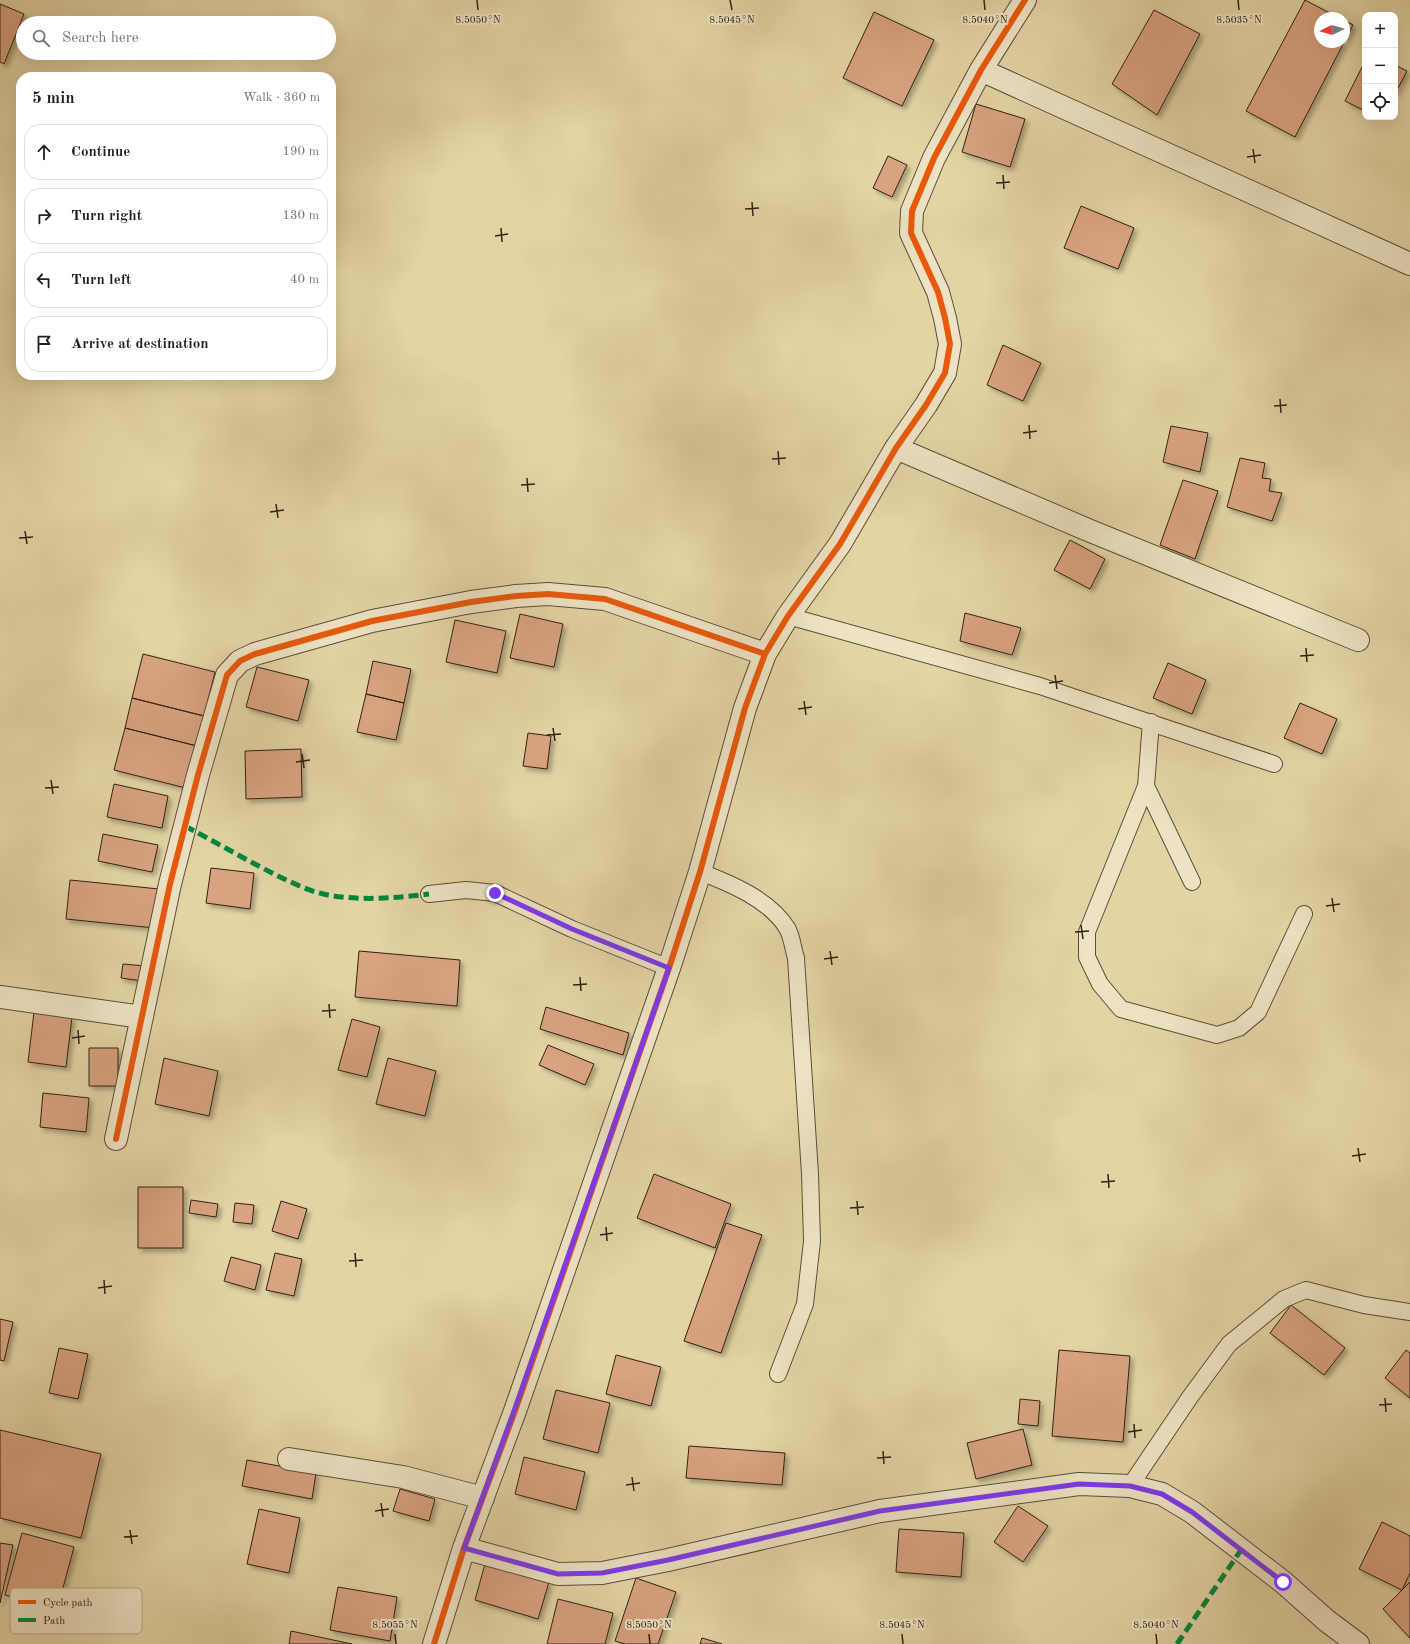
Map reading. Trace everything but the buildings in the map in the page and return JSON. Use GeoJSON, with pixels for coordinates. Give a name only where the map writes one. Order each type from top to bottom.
{"type":"FeatureCollection","features":[{"type":"Feature","properties":{"kind":"street"},"geometry":{"type":"LineString","coordinates":[[434,1644],[464,1548],[483,1498],[669,968],[700,872],[744,708],[765,654],[788,616],[840,544],[896,448],[926,405],[945,373],[950,344],[938,292],[911,233],[912,211],[934,158],[981,70],[1025,0]]}},
{"type":"Feature","properties":{"kind":"street"},"geometry":{"type":"LineString","coordinates":[[981,70],[1410,264]]}},
{"type":"Feature","properties":{"kind":"street"},"geometry":{"type":"LineString","coordinates":[[896,448],[1088,530],[1358,640]]}},
{"type":"Feature","properties":{"kind":"street"},"geometry":{"type":"LineString","coordinates":[[116,1139],[170,884],[198,776],[227,675],[240,661],[255,654],[372,621],[471,602],[516,596],[548,594],[605,599],[765,654]]}},
{"type":"Feature","properties":{"kind":"street"},"geometry":{"type":"LineString","coordinates":[[0,997],[142,1017]]}},
{"type":"Feature","properties":{"kind":"street"},"geometry":{"type":"LineString","coordinates":[[289,1459],[403,1477],[483,1498]]}},
{"type":"Feature","properties":{"kind":"street"},"geometry":{"type":"LineString","coordinates":[[464,1548],[558,1574],[602,1573],[676,1559],[880,1511],[1079,1484],[1130,1486],[1162,1494],[1192,1512],[1283,1582],[1327,1621],[1358,1644]]}},
{"type":"Feature","properties":{"kind":"lane"},"geometry":{"type":"LineString","coordinates":[[788,616],[1040,686],[1274,764]]}},
{"type":"Feature","properties":{"kind":"lane"},"geometry":{"type":"LineString","coordinates":[[1151,722],[1146,786],[1087,932],[1087,957],[1100,984],[1121,1009],[1217,1034],[1239,1028],[1258,1012],[1304,914]]}},
{"type":"Feature","properties":{"kind":"lane"},"geometry":{"type":"LineString","coordinates":[[1146,786],[1192,882]]}},
{"type":"Feature","properties":{"kind":"lane"},"geometry":{"type":"LineString","coordinates":[[700,872],[728,882],[773,910],[788,929],[796,958],[810,1174],[812,1241],[805,1304],[778,1374]]}},
{"type":"Feature","properties":{"kind":"lane"},"geometry":{"type":"LineString","coordinates":[[429,894],[466,890],[495,893],[572,929],[669,968]]}},
{"type":"Feature","properties":{"kind":"lane"},"geometry":{"type":"LineString","coordinates":[[1130,1486],[1190,1397],[1230,1344],[1284,1299],[1306,1290],[1364,1306],[1410,1312]]}},
{"type":"Feature","properties":{"kind":"marked path"},"geometry":{"type":"LineString","coordinates":[[185,826],[280,877],[303,888],[322,894],[353,898],[392,898],[429,894]]}},
{"type":"Feature","properties":{"kind":"marked path"},"geometry":{"type":"LineString","coordinates":[[1177,1644],[1241,1550]]}},
{"type":"Feature","properties":{"kind":"cycle path"},"geometry":{"type":"LineString","coordinates":[[434,1644],[464,1548],[515,1411],[669,968],[700,872],[745,708],[765,654],[788,616],[840,544],[896,448],[926,405],[945,373],[950,344],[945,318],[938,292],[911,233],[912,211],[934,158],[981,70],[1025,0]]}},
{"type":"Feature","properties":{"kind":"cycle path"},"geometry":{"type":"LineString","coordinates":[[116,1139],[170,884],[198,775],[227,675],[240,661],[255,654],[372,621],[471,602],[516,596],[548,594],[605,599],[765,654]]}},
{"type":"Feature","properties":{"kind":"route"},"geometry":{"type":"LineString","coordinates":[[495,893],[572,929],[669,968],[514,1411],[464,1548],[558,1574],[602,1573],[668,1560],[880,1511],[1079,1484],[1130,1486],[1162,1494],[1192,1512],[1283,1582]]}}]}
